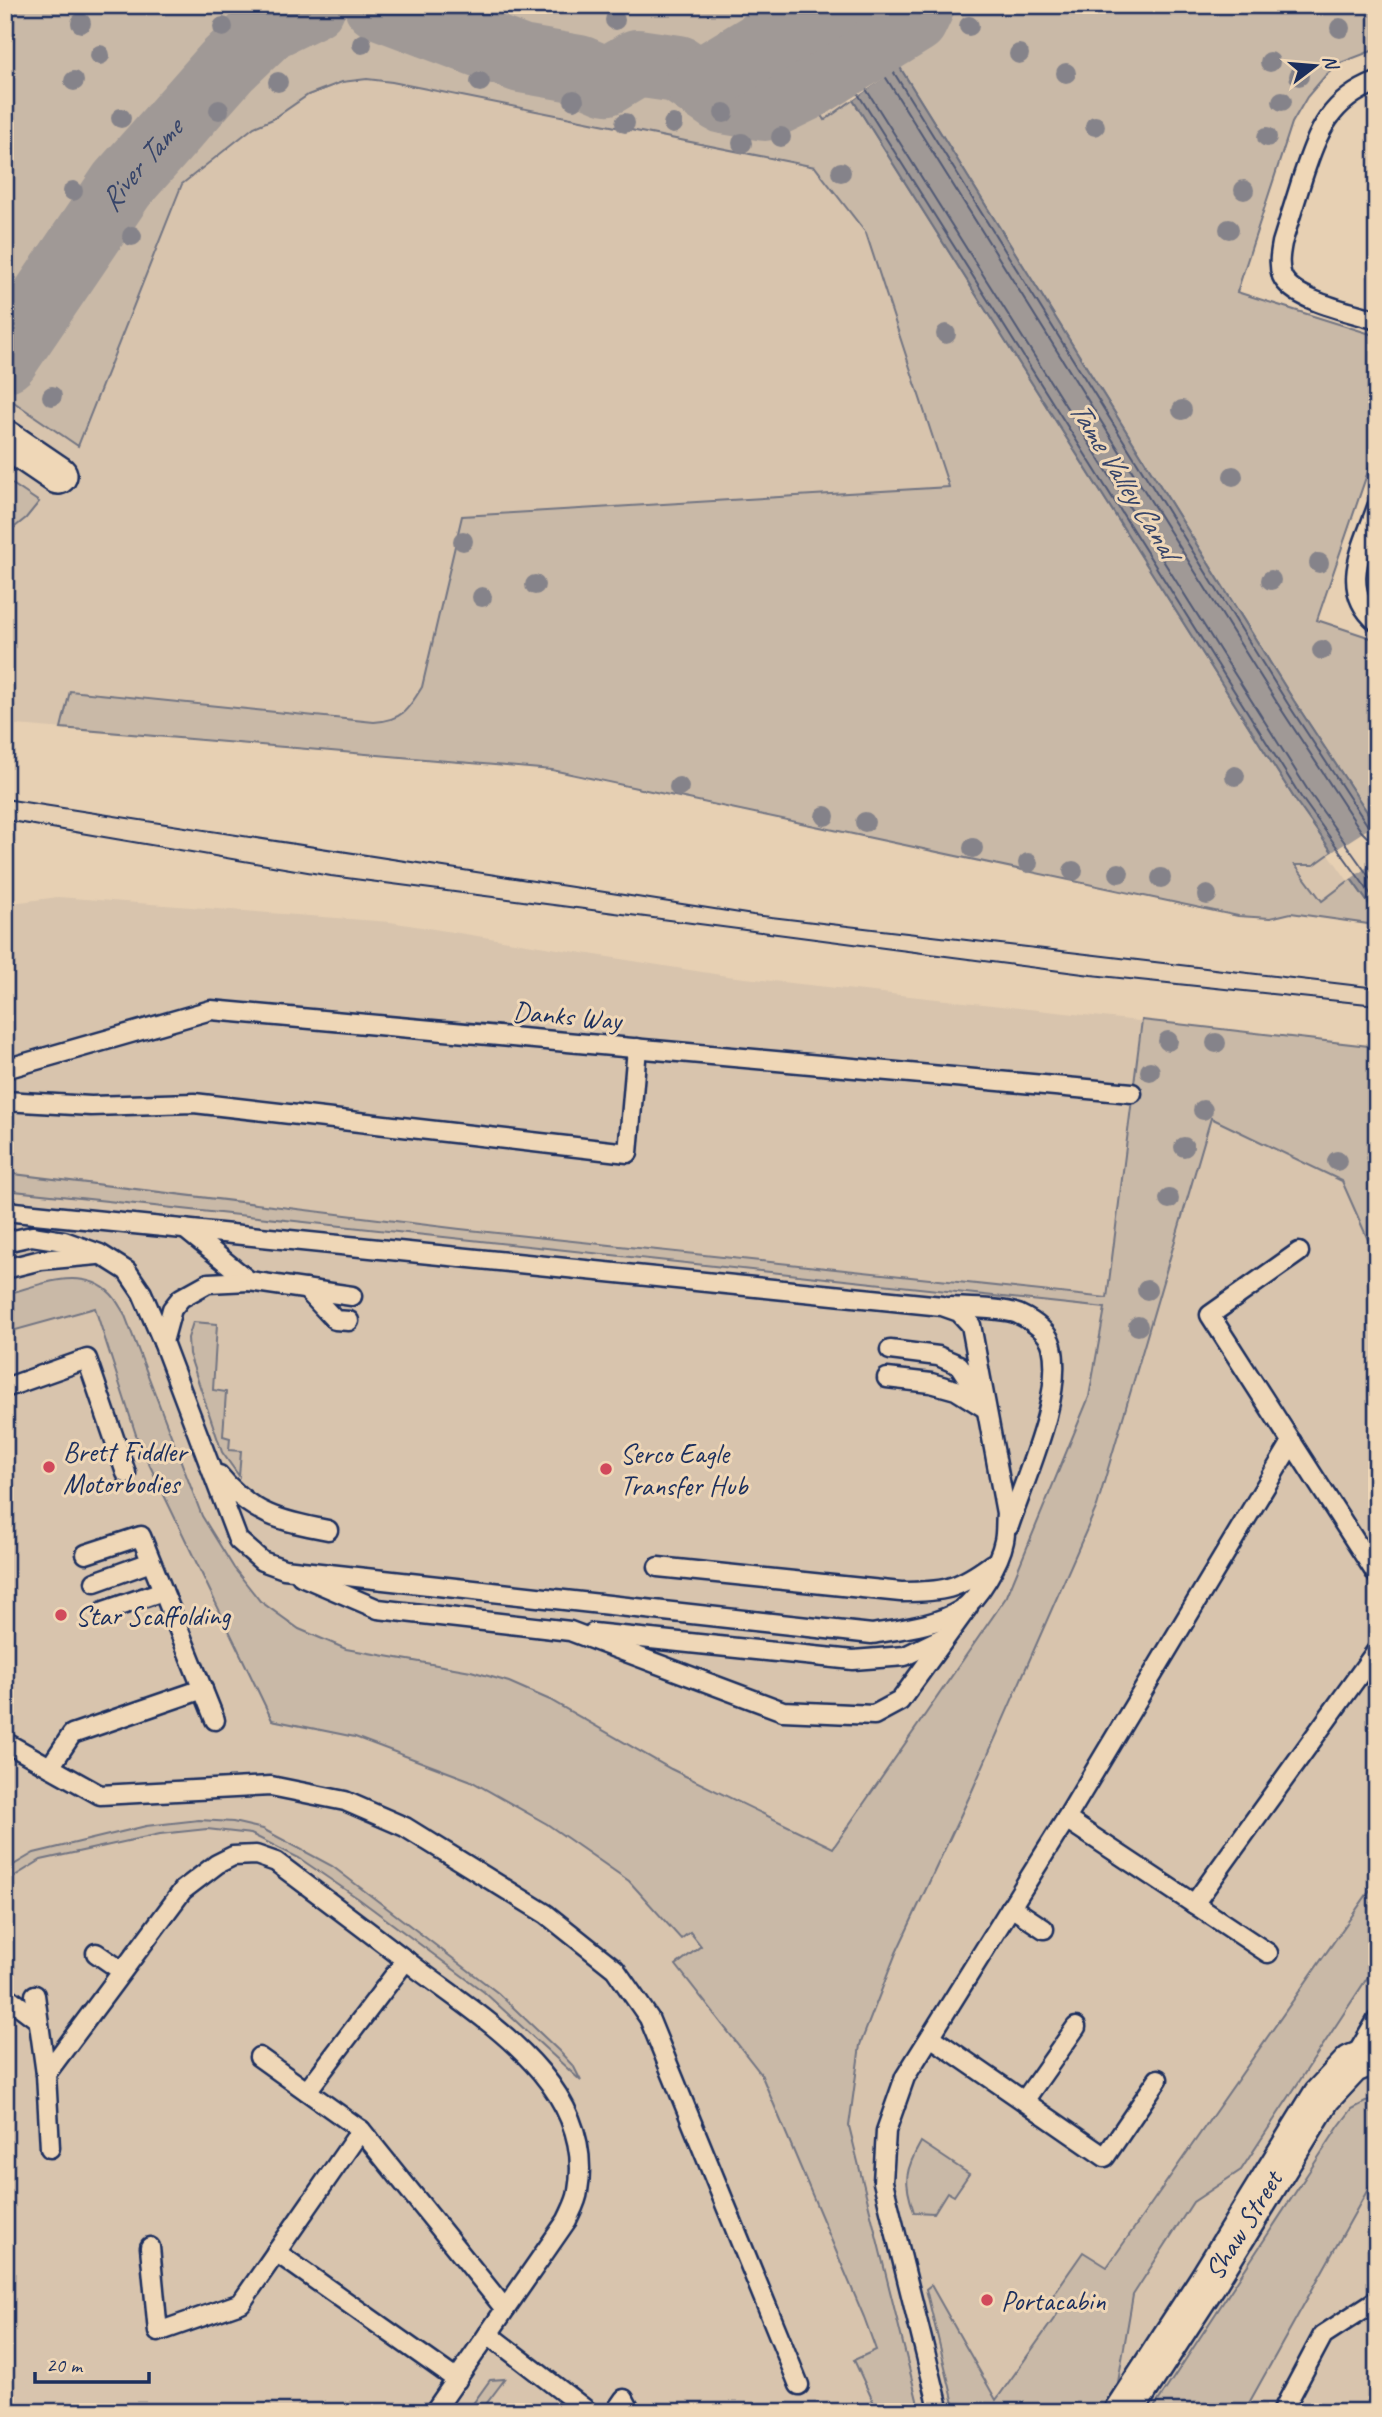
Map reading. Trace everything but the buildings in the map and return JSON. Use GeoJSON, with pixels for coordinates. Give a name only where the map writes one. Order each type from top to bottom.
{"type":"FeatureCollection","features":[{"type":"Feature","properties":{"kind":"street"},"geometry":{"type":"LineString","coordinates":[[5,439],[58,475]]}},
{"type":"Feature","properties":{"kind":"street","name":"Shaw Street"},"geometry":{"type":"LineString","coordinates":[[1124,2412],[1322,2096],[1364,2059]]}},
{"type":"Feature","properties":{"kind":"lane"},"geometry":{"type":"LineString","coordinates":[[1377,82],[1336,107],[1315,138],[1279,260],[1282,275],[1289,288],[1377,320]]}},
{"type":"Feature","properties":{"kind":"lane"},"geometry":{"type":"LineString","coordinates":[[1377,507],[1357,564],[1354,581],[1365,612],[1377,622]]}},
{"type":"Feature","properties":{"kind":"lane","name":"Danks Way"},"geometry":{"type":"LineString","coordinates":[[5,1069],[211,1010],[1132,1093]]}},
{"type":"Feature","properties":{"kind":"lane"},"geometry":{"type":"LineString","coordinates":[[5,1101],[91,1106],[194,1103],[628,1153],[638,1048]]}},
{"type":"Feature","properties":{"kind":"lane"},"geometry":{"type":"LineString","coordinates":[[5,1211],[1016,1313],[1042,1328],[1051,1344],[1054,1368],[1050,1405],[998,1560],[900,1701],[874,1715],[783,1711],[570,1631]]}},
{"type":"Feature","properties":{"kind":"lane"},"geometry":{"type":"LineString","coordinates":[[185,1229],[249,1281]]}},
{"type":"Feature","properties":{"kind":"lane"},"geometry":{"type":"LineString","coordinates":[[5,1242],[33,1236],[64,1241],[100,1254],[127,1271],[142,1293],[163,1342],[238,1540],[262,1561],[378,1609],[570,1631],[853,1660],[905,1656],[947,1635]]}},
{"type":"Feature","properties":{"kind":"lane"},"geometry":{"type":"LineString","coordinates":[[1298,1252],[1210,1314],[1377,1575]]}},
{"type":"Feature","properties":{"kind":"lane"},"geometry":{"type":"LineString","coordinates":[[5,1269],[41,1259],[100,1254]]}},
{"type":"Feature","properties":{"kind":"lane"},"geometry":{"type":"LineString","coordinates":[[163,1342],[172,1309],[181,1298],[208,1283],[249,1281],[352,1296]]}},
{"type":"Feature","properties":{"kind":"lane"},"geometry":{"type":"LineString","coordinates":[[306,1289],[335,1320],[349,1321]]}},
{"type":"Feature","properties":{"kind":"lane"},"geometry":{"type":"LineString","coordinates":[[942,1306],[959,1312],[971,1325],[1006,1513],[1004,1541]]}},
{"type":"Feature","properties":{"kind":"lane"},"geometry":{"type":"LineString","coordinates":[[890,1350],[938,1356],[959,1365],[988,1410]]}},
{"type":"Feature","properties":{"kind":"lane"},"geometry":{"type":"LineString","coordinates":[[5,1388],[87,1359],[126,1473]]}},
{"type":"Feature","properties":{"kind":"lane"},"geometry":{"type":"LineString","coordinates":[[887,1378],[931,1383],[956,1390],[988,1410]]}},
{"type":"Feature","properties":{"kind":"lane"},"geometry":{"type":"LineString","coordinates":[[940,2412],[883,2182],[886,2131],[905,2077],[1066,1819],[1292,1443]]}},
{"type":"Feature","properties":{"kind":"lane"},"geometry":{"type":"LineString","coordinates":[[209,1462],[234,1493],[255,1509],[296,1524],[328,1530]]}},
{"type":"Feature","properties":{"kind":"lane"},"geometry":{"type":"LineString","coordinates":[[86,1554],[141,1536],[215,1720]]}},
{"type":"Feature","properties":{"kind":"lane"},"geometry":{"type":"LineString","coordinates":[[658,1567],[901,1592],[940,1592],[972,1579],[998,1560]]}},
{"type":"Feature","properties":{"kind":"lane"},"geometry":{"type":"LineString","coordinates":[[95,1582],[151,1562]]}},
{"type":"Feature","properties":{"kind":"lane"},"geometry":{"type":"LineString","coordinates":[[284,1569],[872,1634],[920,1626],[961,1609],[976,1595]]}},
{"type":"Feature","properties":{"kind":"lane"},"geometry":{"type":"LineString","coordinates":[[104,1611],[163,1591]]}},
{"type":"Feature","properties":{"kind":"lane"},"geometry":{"type":"LineString","coordinates":[[1194,1904],[1377,1650]]}},
{"type":"Feature","properties":{"kind":"lane"},"geometry":{"type":"LineString","coordinates":[[50,1767],[72,1734],[203,1689]]}},
{"type":"Feature","properties":{"kind":"lane"},"geometry":{"type":"LineString","coordinates":[[5,1742],[100,1795],[271,1786],[345,1801],[405,1827],[534,1907],[615,1969],[649,2018],[799,2385]]}},
{"type":"Feature","properties":{"kind":"lane"},"geometry":{"type":"LineString","coordinates":[[1066,1819],[1268,1953]]}},
{"type":"Feature","properties":{"kind":"lane"},"geometry":{"type":"LineString","coordinates":[[46,2074],[183,1890],[217,1864],[233,1856],[256,1855],[276,1862],[497,2028],[534,2063],[558,2094],[573,2125],[581,2157],[578,2193],[567,2220],[434,2412]]}},
{"type":"Feature","properties":{"kind":"lane"},"geometry":{"type":"LineString","coordinates":[[1011,1907],[1044,1929]]}},
{"type":"Feature","properties":{"kind":"lane"},"geometry":{"type":"LineString","coordinates":[[96,1953],[122,1971]]}},
{"type":"Feature","properties":{"kind":"lane"},"geometry":{"type":"LineString","coordinates":[[307,2091],[406,1960]]}},
{"type":"Feature","properties":{"kind":"lane"},"geometry":{"type":"LineString","coordinates":[[5,1995],[38,2020]]}},
{"type":"Feature","properties":{"kind":"lane"},"geometry":{"type":"LineString","coordinates":[[35,1995],[46,2074],[50,2148]]}},
{"type":"Feature","properties":{"kind":"lane"},"geometry":{"type":"LineString","coordinates":[[1364,2059],[1377,2020]]}},
{"type":"Feature","properties":{"kind":"lane"},"geometry":{"type":"LineString","coordinates":[[1024,2101],[1076,2027]]}},
{"type":"Feature","properties":{"kind":"lane"},"geometry":{"type":"LineString","coordinates":[[931,2037],[1105,2157],[1158,2080]]}},
{"type":"Feature","properties":{"kind":"lane"},"geometry":{"type":"LineString","coordinates":[[259,2057],[361,2130],[505,2309]]}},
{"type":"Feature","properties":{"kind":"lane"},"geometry":{"type":"LineString","coordinates":[[150,2247],[158,2332],[241,2303],[361,2130]]}},
{"type":"Feature","properties":{"kind":"lane"},"geometry":{"type":"LineString","coordinates":[[276,2252],[457,2380]]}},
{"type":"Feature","properties":{"kind":"lane"},"geometry":{"type":"LineString","coordinates":[[1282,2412],[1323,2335],[1377,2300]]}},
{"type":"Feature","properties":{"kind":"lane"},"geometry":{"type":"LineString","coordinates":[[488,2334],[589,2412]]}},
{"type":"Feature","properties":{"kind":"lane"},"geometry":{"type":"LineString","coordinates":[[615,2412],[624,2399],[631,2412]]}},
{"type":"Feature","properties":{"kind":"shaded area"},"geometry":{"type":"Polygon","coordinates":[[[5,5],[827,5],[1372,875],[1368,924],[1291,913],[1270,918],[1238,916],[552,770],[5,724],[5,5]]]}},
{"type":"Feature","properties":{"kind":"shaded area"},"geometry":{"type":"Polygon","coordinates":[[[5,5],[753,5],[825,120],[853,100],[1296,801],[1332,852],[1314,865],[1295,865],[1322,901],[1351,879],[1377,915],[1377,939],[1368,924],[1291,913],[1270,918],[1238,916],[552,770],[61,728],[70,691],[374,722],[398,716],[408,708],[422,687],[462,516],[949,487],[866,233],[815,167],[367,79],[342,82],[308,95],[273,119],[254,127],[182,184],[78,446],[5,396],[5,5]]]}},
{"type":"Feature","properties":{"kind":"shaded area"},"geometry":{"type":"Polygon","coordinates":[[[905,5],[1377,5],[1377,49],[1340,63],[1325,76],[1307,97],[1292,123],[1237,292],[1377,336],[1377,445],[1317,620],[1377,640],[1377,827],[1294,701],[899,66],[930,45],[905,5]]]}},
{"type":"Feature","properties":{"kind":"shaded area"},"geometry":{"type":"Polygon","coordinates":[[[5,479],[39,502],[26,518],[5,535],[5,479]]]}},
{"type":"Feature","properties":{"kind":"shaded area"},"geometry":{"type":"Polygon","coordinates":[[[58,897],[390,922],[727,976],[1377,1047],[1377,2412],[5,2412],[5,904],[58,897]]]}},
{"type":"Feature","properties":{"kind":"shaded area"},"geometry":{"type":"Polygon","coordinates":[[[1142,1020],[1377,1047],[1377,1260],[1342,1181],[1211,1118],[1097,1506],[972,1791],[896,1953],[860,2045],[849,2126],[920,2412],[878,2412],[854,2360],[876,2350],[761,2074],[676,1965],[701,1946],[690,1932],[681,1939],[629,1881],[547,1824],[469,1780],[355,1737],[272,1720],[138,1441],[95,1308],[5,1333],[5,1295],[45,1283],[74,1279],[100,1285],[113,1296],[124,1313],[202,1516],[234,1568],[260,1601],[299,1629],[346,1649],[471,1671],[509,1682],[550,1700],[671,1769],[833,1848],[1007,1596],[1089,1397],[1105,1308],[5,1190],[5,1173],[460,1229],[1107,1298],[1142,1020]]]}},
{"type":"Feature","properties":{"kind":"shaded area"},"geometry":{"type":"Polygon","coordinates":[[[193,1322],[217,1324],[213,1390],[226,1392],[223,1436],[230,1438],[229,1450],[241,1451],[239,1476],[222,1452],[189,1354],[188,1338],[193,1322]]]}},
{"type":"Feature","properties":{"kind":"shaded area"},"geometry":{"type":"Polygon","coordinates":[[[199,1820],[233,1822],[263,1829],[332,1866],[498,1993],[559,2051],[574,2067],[581,2081],[484,1992],[299,1858],[251,1834],[207,1829],[160,1834],[41,1860],[5,1882],[5,1870],[34,1853],[146,1826],[199,1820]]]}},
{"type":"Feature","properties":{"kind":"shaded area"},"geometry":{"type":"Polygon","coordinates":[[[1377,1880],[1377,1963],[1241,2170],[1193,2202],[1133,2295],[1115,2400],[1109,2412],[956,2412],[926,2289],[931,2285],[996,2400],[1063,2306],[1051,2298],[1083,2252],[1107,2267],[1377,1880]]]}},
{"type":"Feature","properties":{"kind":"shaded area"},"geometry":{"type":"Polygon","coordinates":[[[1377,2096],[1377,2173],[1244,2412],[1151,2412],[1339,2126],[1352,2109],[1377,2096]]]}},
{"type":"Feature","properties":{"kind":"shaded area"},"geometry":{"type":"Polygon","coordinates":[[[921,2142],[969,2174],[954,2196],[947,2192],[934,2213],[914,2212],[908,2192],[909,2168],[921,2142]]]}},
{"type":"Feature","properties":{"kind":"shaded area"},"geometry":{"type":"Polygon","coordinates":[[[505,2379],[480,2412],[467,2412],[490,2380],[505,2379]]]}},
{"type":"Feature","properties":{"kind":"water","name":"Tame Valley Canal"},"geometry":{"type":"Polygon","coordinates":[[[899,66],[1294,701],[1377,827],[1377,915],[1296,801],[853,100],[899,66]]]}},
{"type":"Feature","properties":{"kind":"pier"},"geometry":{"type":"Polygon","coordinates":[[[791,5],[864,5],[903,65],[850,102],[791,5]]]}},
{"type":"Feature","properties":{"kind":"pier"},"geometry":{"type":"Polygon","coordinates":[[[1377,823],[1377,860],[1348,881],[1329,854],[1377,823]]]}},
{"type":"Feature","properties":{"kind":"waterway","name":"River Tame"},"geometry":{"type":"LineString","coordinates":[[5,358],[122,185],[227,66],[269,26],[312,5]]}},
{"type":"Feature","properties":{"kind":"waterway","name":"River Tame"},"geometry":{"type":"LineString","coordinates":[[378,5],[521,59],[579,69],[607,81],[637,63],[678,69],[723,100],[765,107],[804,88],[914,20],[921,5]]}},
{"type":"Feature","properties":{"kind":"waterway","name":"River Tame"},"geometry":{"type":"LineString","coordinates":[[699,83],[827,5]]}},
{"type":"Feature","properties":{"kind":"tram line"},"geometry":{"type":"LineString","coordinates":[[5,799],[753,915],[1377,988]]}},
{"type":"Feature","properties":{"kind":"tram line"},"geometry":{"type":"LineString","coordinates":[[5,820],[331,876],[1091,975],[1377,1005]]}},
{"type":"Feature","properties":{"kind":"place","name":"Brett Fiddler Motorbodies"},"geometry":{"type":"Point","coordinates":[49,1467]}},
{"type":"Feature","properties":{"kind":"place","name":"Serco Eagle Transfer Hub"},"geometry":{"type":"Point","coordinates":[606,1469]}},
{"type":"Feature","properties":{"kind":"place","name":"Star Scaffolding"},"geometry":{"type":"Point","coordinates":[61,1615]}},
{"type":"Feature","properties":{"kind":"place","name":"Portacabin"},"geometry":{"type":"Point","coordinates":[987,2300]}}]}
